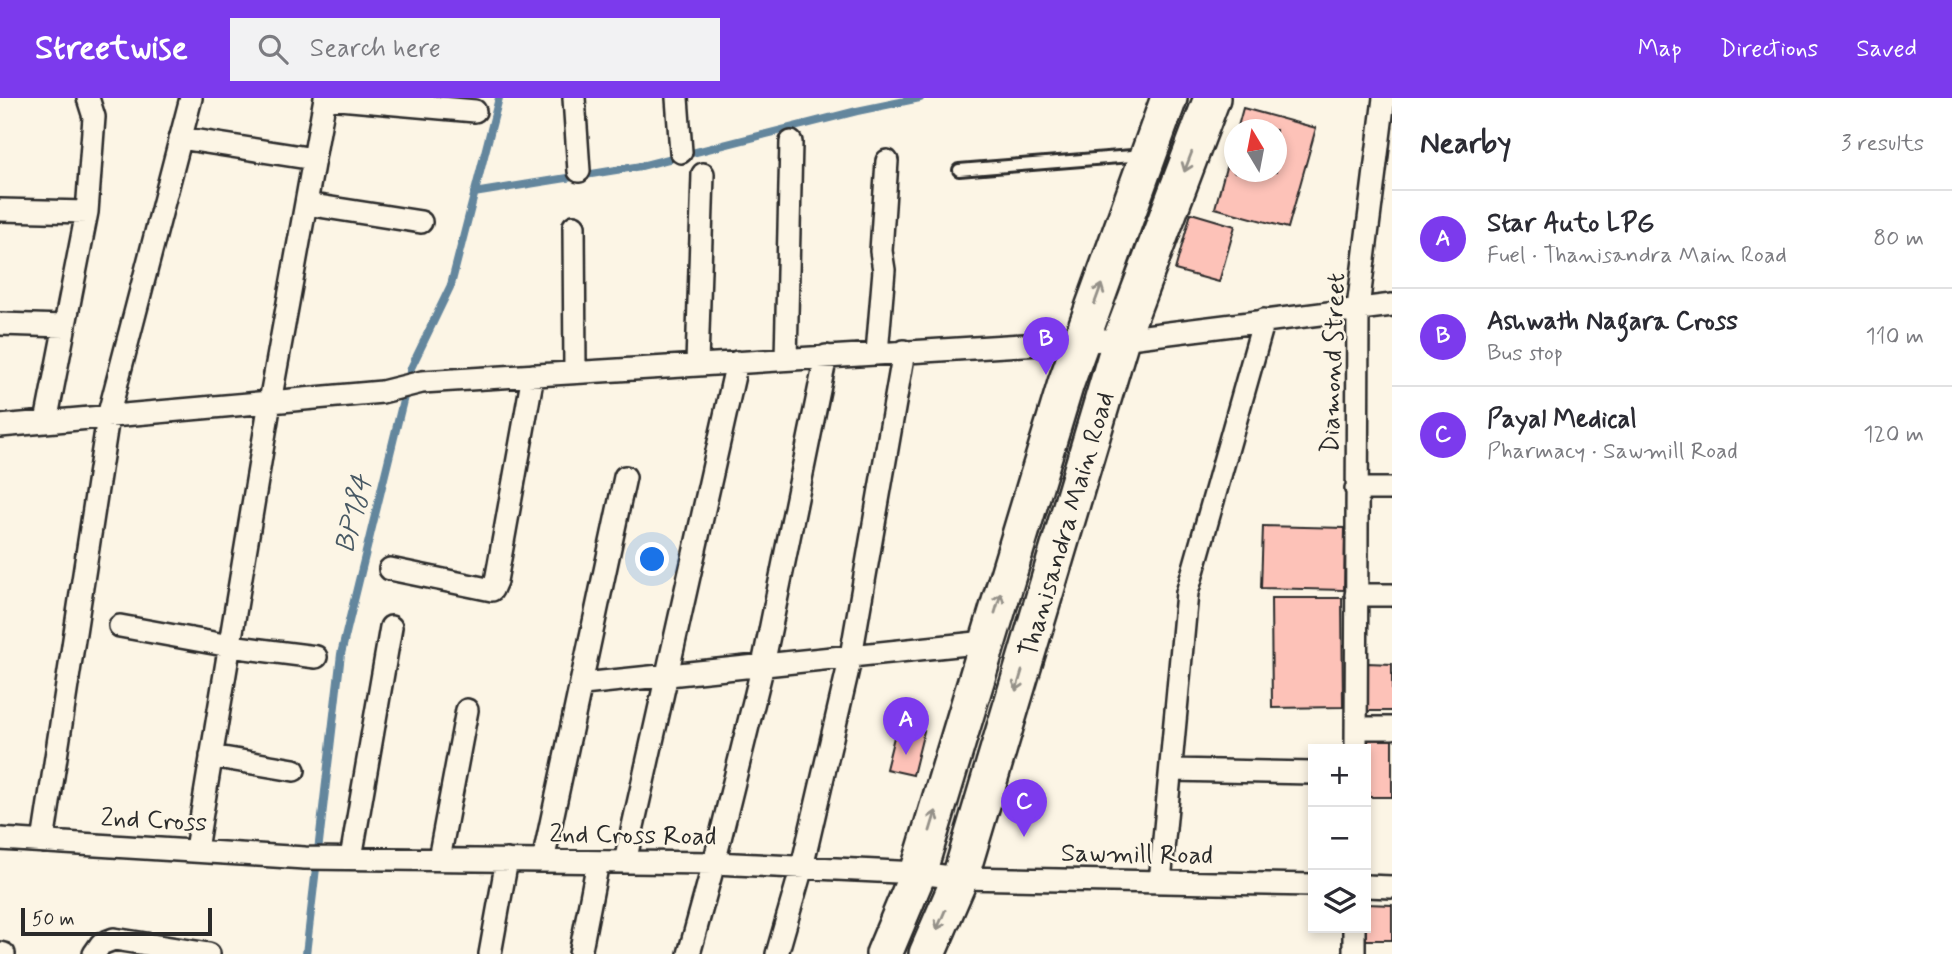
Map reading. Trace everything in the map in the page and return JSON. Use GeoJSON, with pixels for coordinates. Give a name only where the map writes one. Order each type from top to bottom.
{"type":"FeatureCollection","features":[{"type":"Feature","properties":{"kind":"main road","name":"Thanisandra Main Road"},"geometry":{"type":"LineString","coordinates":[[884,954],[918,873],[1066,383],[1170,98]]}},
{"type":"Feature","properties":{"kind":"main road","name":"Thanisandra Main Road"},"geometry":{"type":"LineString","coordinates":[[927,954],[960,878],[1121,339],[1212,98]]}},
{"type":"Feature","properties":{"kind":"street"},"geometry":{"type":"LineString","coordinates":[[46,422],[88,212],[94,117],[88,98]]}},
{"type":"Feature","properties":{"kind":"street"},"geometry":{"type":"LineString","coordinates":[[43,842],[107,417],[191,98]]}},
{"type":"Feature","properties":{"kind":"street"},"geometry":{"type":"LineString","coordinates":[[195,849],[270,402],[326,98],[475,111]]}},
{"type":"Feature","properties":{"kind":"street"},"geometry":{"type":"LineString","coordinates":[[573,98],[579,171]]}},
{"type":"Feature","properties":{"kind":"street"},"geometry":{"type":"LineString","coordinates":[[677,98],[681,152]]}},
{"type":"Feature","properties":{"kind":"street","name":"Diamond Street"},"geometry":{"type":"LineString","coordinates":[[1356,738],[1358,308],[1384,98]]}},
{"type":"Feature","properties":{"kind":"street"},"geometry":{"type":"LineString","coordinates":[[180,138],[314,159]]}},
{"type":"Feature","properties":{"kind":"street"},"geometry":{"type":"LineString","coordinates":[[786,359],[791,142]]}},
{"type":"Feature","properties":{"kind":"street"},"geometry":{"type":"LineString","coordinates":[[877,353],[884,270],[881,251],[887,161]]}},
{"type":"Feature","properties":{"kind":"street"},"geometry":{"type":"LineString","coordinates":[[697,364],[703,174]]}},
{"type":"Feature","properties":{"kind":"street"},"geometry":{"type":"LineString","coordinates":[[306,204],[422,222]]}},
{"type":"Feature","properties":{"kind":"street"},"geometry":{"type":"LineString","coordinates":[[0,210],[88,212]]}},
{"type":"Feature","properties":{"kind":"street"},"geometry":{"type":"LineString","coordinates":[[575,226],[575,372]]}},
{"type":"Feature","properties":{"kind":"street"},"geometry":{"type":"LineString","coordinates":[[0,426],[382,392],[422,382],[1121,339],[1392,305]]}},
{"type":"Feature","properties":{"kind":"street"},"geometry":{"type":"LineString","coordinates":[[1160,882],[1187,593],[1264,320]]}},
{"type":"Feature","properties":{"kind":"street"},"geometry":{"type":"LineString","coordinates":[[0,324],[65,326]]}},
{"type":"Feature","properties":{"kind":"street"},"geometry":{"type":"LineString","coordinates":[[777,954],[802,867],[851,656],[905,351]]}},
{"type":"Feature","properties":{"kind":"street"},"geometry":{"type":"LineString","coordinates":[[689,954],[715,863],[763,665],[826,356]]}},
{"type":"Feature","properties":{"kind":"street"},"geometry":{"type":"LineString","coordinates":[[625,862],[737,362]]}},
{"type":"Feature","properties":{"kind":"street"},"geometry":{"type":"LineString","coordinates":[[390,569],[492,590],[496,581],[533,375]]}},
{"type":"Feature","properties":{"kind":"street"},"geometry":{"type":"LineString","coordinates":[[543,861],[583,684],[625,477]]}},
{"type":"Feature","properties":{"kind":"street"},"geometry":{"type":"LineString","coordinates":[[1356,489],[1392,489]]}},
{"type":"Feature","properties":{"kind":"street"},"geometry":{"type":"LineString","coordinates":[[1356,596],[1392,595]]}},
{"type":"Feature","properties":{"kind":"street"},"geometry":{"type":"LineString","coordinates":[[120,626],[230,646],[316,657]]}},
{"type":"Feature","properties":{"kind":"street"},"geometry":{"type":"LineString","coordinates":[[340,858],[391,627]]}},
{"type":"Feature","properties":{"kind":"street"},"geometry":{"type":"LineString","coordinates":[[583,684],[986,642]]}},
{"type":"Feature","properties":{"kind":"street"},"geometry":{"type":"LineString","coordinates":[[439,859],[467,710]]}},
{"type":"Feature","properties":{"kind":"street"},"geometry":{"type":"LineString","coordinates":[[1356,738],[1392,727]]}},
{"type":"Feature","properties":{"kind":"street"},"geometry":{"type":"LineString","coordinates":[[211,756],[294,769]]}},
{"type":"Feature","properties":{"kind":"street"},"geometry":{"type":"LineString","coordinates":[[1172,770],[1308,773]]}},
{"type":"Feature","properties":{"kind":"street","name":"2nd Cross"},"geometry":{"type":"LineString","coordinates":[[0,838],[305,858]]}},
{"type":"Feature","properties":{"kind":"street","name":"2nd Cross Road"},"geometry":{"type":"LineString","coordinates":[[305,858],[715,863],[918,873],[960,878]]}},
{"type":"Feature","properties":{"kind":"street"},"geometry":{"type":"LineString","coordinates":[[490,954],[507,860]]}},
{"type":"Feature","properties":{"kind":"street"},"geometry":{"type":"LineString","coordinates":[[580,954],[598,862]]}},
{"type":"Feature","properties":{"kind":"street","name":"Sawmill Road"},"geometry":{"type":"LineString","coordinates":[[960,878],[1308,885]]}},
{"type":"Feature","properties":{"kind":"street"},"geometry":{"type":"LineString","coordinates":[[1371,886],[1392,887]]}},
{"type":"Feature","properties":{"kind":"street"},"geometry":{"type":"LineString","coordinates":[[1354,933],[1354,954]]}},
{"type":"Feature","properties":{"kind":"street"},"geometry":{"type":"LineString","coordinates":[[94,954],[101,944],[114,939],[209,954]]}},
{"type":"Feature","properties":{"kind":"lane"},"geometry":{"type":"LineString","coordinates":[[959,170],[1150,155]]}},
{"type":"Feature","properties":{"kind":"building"},"geometry":{"type":"Polygon","coordinates":[[[1243,108],[1283,119],[1240,119],[1243,108]]]}},
{"type":"Feature","properties":{"kind":"building"},"geometry":{"type":"Polygon","coordinates":[[[1287,120],[1316,128],[1288,228],[1215,208],[1224,175],[1224,182],[1287,182],[1287,120]]]}},
{"type":"Feature","properties":{"kind":"building"},"geometry":{"type":"Polygon","coordinates":[[[1191,213],[1235,226],[1219,282],[1175,270],[1191,213]]]}},
{"type":"Feature","properties":{"kind":"building"},"geometry":{"type":"Polygon","coordinates":[[[1263,526],[1345,528],[1344,590],[1261,588],[1263,526]]]}},
{"type":"Feature","properties":{"kind":"building"},"geometry":{"type":"Polygon","coordinates":[[[1271,598],[1342,598],[1343,707],[1272,708],[1271,598]]]}},
{"type":"Feature","properties":{"kind":"building"},"geometry":{"type":"Polygon","coordinates":[[[1367,663],[1392,664],[1392,711],[1366,711],[1367,663]]]}},
{"type":"Feature","properties":{"kind":"building"},"geometry":{"type":"Polygon","coordinates":[[[897,725],[924,731],[913,775],[886,769],[897,725]]]}},
{"type":"Feature","properties":{"kind":"building"},"geometry":{"type":"Polygon","coordinates":[[[1392,735],[1392,797],[1371,797],[1371,744],[1368,744],[1368,736],[1392,735]]]}},
{"type":"Feature","properties":{"kind":"building"},"geometry":{"type":"Polygon","coordinates":[[[1371,904],[1392,905],[1392,940],[1362,940],[1363,933],[1371,933],[1371,904]]]}},
{"type":"Feature","properties":{"kind":"waterway","name":"BP184"},"geometry":{"type":"LineString","coordinates":[[306,954],[341,654],[411,368],[451,285],[499,98]]}},
{"type":"Feature","properties":{"kind":"waterway"},"geometry":{"type":"LineString","coordinates":[[474,193],[641,166],[857,111],[920,98]]}},
{"type":"Feature","properties":{"kind":"place","name":"Ashwath Nagara Cross"},"geometry":{"type":"Point","coordinates":[1046,375]}},
{"type":"Feature","properties":{"kind":"place","name":"Star Auto LPG"},"geometry":{"type":"Point","coordinates":[906,755]}},
{"type":"Feature","properties":{"kind":"place","name":"Payal Medical"},"geometry":{"type":"Point","coordinates":[1024,837]}}]}
